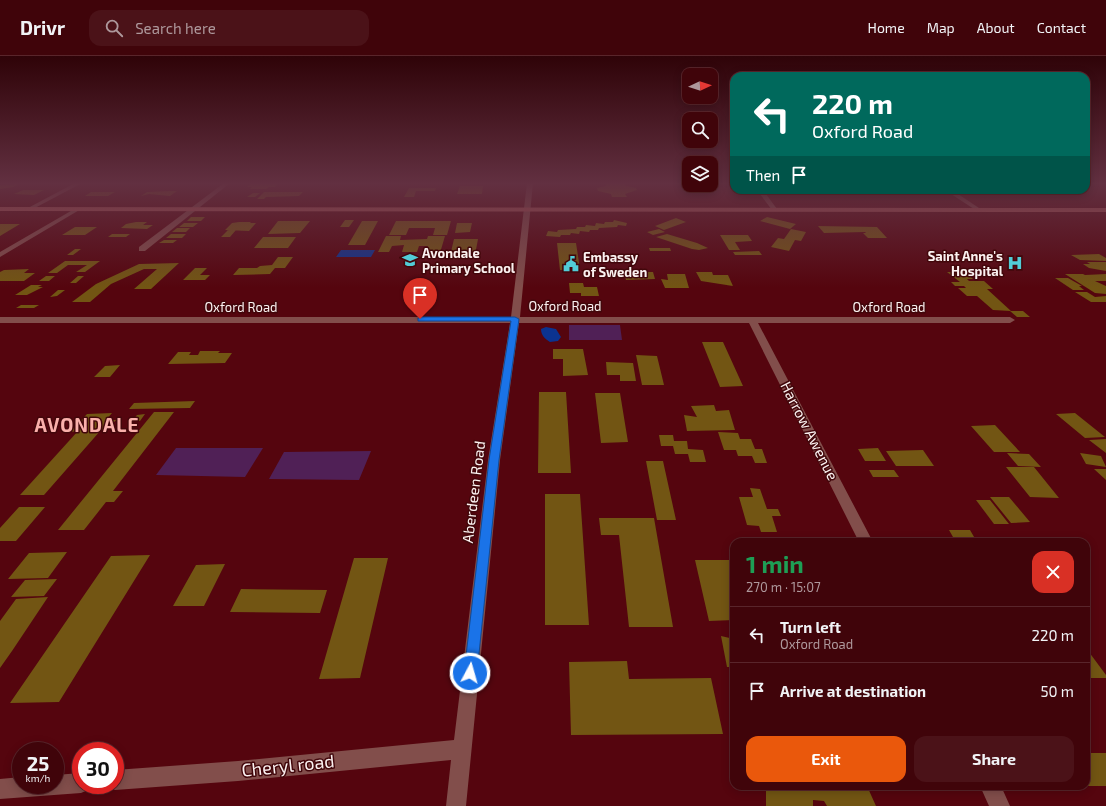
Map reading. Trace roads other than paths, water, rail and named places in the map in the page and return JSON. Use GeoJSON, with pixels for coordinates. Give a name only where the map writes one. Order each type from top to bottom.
{"type":"FeatureCollection","features":[{"type":"Feature","properties":{"kind":"street"},"geometry":{"type":"LineString","coordinates":[[0,255],[63,218]]}},
{"type":"Feature","properties":{"kind":"street"},"geometry":{"type":"LineString","coordinates":[[142,249],[181,218]]}},
{"type":"Feature","properties":{"kind":"street","name":"Aberdeen Road"},"geometry":{"type":"LineString","coordinates":[[456,806],[494,460],[515,319],[525,218]]}},
{"type":"Feature","properties":{"kind":"street","name":"Oxford Road"},"geometry":{"type":"LineString","coordinates":[[0,320],[1010,320]]}},
{"type":"Feature","properties":{"kind":"street","name":"Harrow Awenue"},"geometry":{"type":"LineString","coordinates":[[752,320],[864,538]]}},
{"type":"Feature","properties":{"kind":"street","name":"Cheryl road"},"geometry":{"type":"LineString","coordinates":[[124,779],[238,771],[462,749]]}},
{"type":"Feature","properties":{"kind":"street"},"geometry":{"type":"LineString","coordinates":[[0,789],[12,788]]}},
{"type":"Feature","properties":{"kind":"street"},"geometry":{"type":"LineString","coordinates":[[992,790],[1000,806]]}},
{"type":"Feature","properties":{"kind":"place","name":"Avondale Primary School"},"geometry":{"type":"Point","coordinates":[410,260]}},
{"type":"Feature","properties":{"kind":"place","name":"Saint Anne's Hospital"},"geometry":{"type":"Point","coordinates":[1015,263]}},
{"type":"Feature","properties":{"kind":"place","name":"Embassy of Sweden"},"geometry":{"type":"Point","coordinates":[571,264]}},
{"type":"Feature","properties":{"kind":"district","name":"AVONDALE"},"geometry":{"type":"Point","coordinates":[87,425]}}]}
